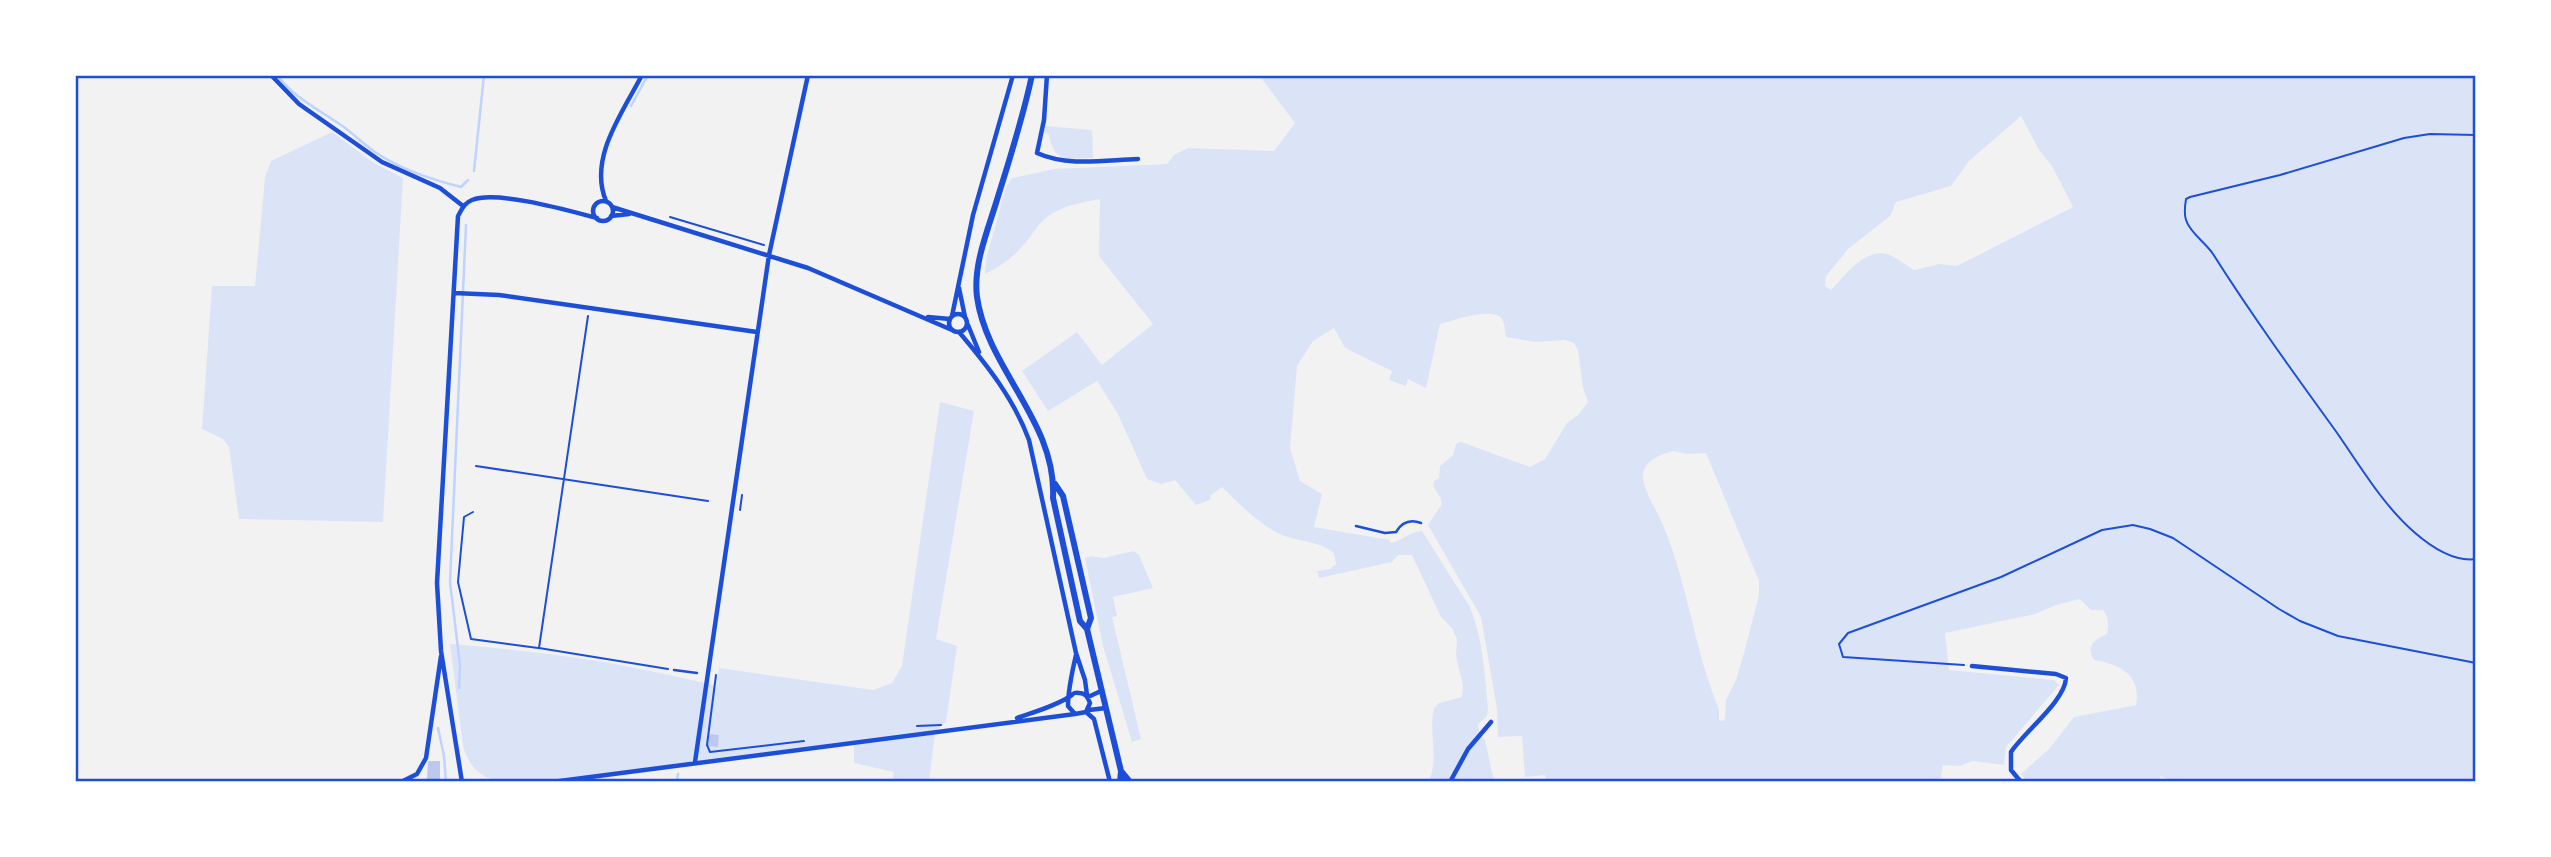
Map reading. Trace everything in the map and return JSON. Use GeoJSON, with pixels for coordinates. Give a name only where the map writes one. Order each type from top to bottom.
{"type":"FeatureCollection","features":[{"type":"Feature","properties":{"kind":"street"},"geometry":{"type":"LineString","coordinates":[[271,75],[299,104],[382,162],[440,188],[463,206]]}},
{"type":"Feature","properties":{"kind":"street"},"geometry":{"type":"LineString","coordinates":[[597,218],[593,214],[601,189],[603,158],[614,129],[642,75]]}},
{"type":"Feature","properties":{"kind":"street"},"geometry":{"type":"LineString","coordinates":[[695,762],[769,255],[808,75]]}},
{"type":"Feature","properties":{"kind":"street"},"geometry":{"type":"LineString","coordinates":[[952,330],[951,318],[973,215],[1013,75]]}},
{"type":"Feature","properties":{"kind":"street"},"geometry":{"type":"LineString","coordinates":[[1032,75],[983,246],[977,294],[987,335],[1036,424],[1054,483],[1063,496],[1091,618],[1087,629]]}},
{"type":"Feature","properties":{"kind":"street"},"geometry":{"type":"LineString","coordinates":[[1047,75],[1044,120],[1037,153],[1050,159],[1066,161],[1138,159]]}},
{"type":"Feature","properties":{"kind":"street"},"geometry":{"type":"LineString","coordinates":[[601,189],[606,201],[612,206],[808,268],[959,332],[980,356],[1020,414],[1029,440],[1076,653],[1090,703],[1087,711]]}},
{"type":"Feature","properties":{"kind":"street"},"geometry":{"type":"LineString","coordinates":[[462,782],[441,651],[437,583],[458,216],[463,206],[471,200],[505,198],[604,220],[611,216],[633,214]]}},
{"type":"Feature","properties":{"kind":"street"},"geometry":{"type":"LineString","coordinates":[[579,213],[606,201]]}},
{"type":"Feature","properties":{"kind":"street"},"geometry":{"type":"LineString","coordinates":[[611,216],[612,206]]}},
{"type":"Feature","properties":{"kind":"street"},"geometry":{"type":"LineString","coordinates":[[958,284],[967,324],[980,356]]}},
{"type":"Feature","properties":{"kind":"street"},"geometry":{"type":"LineString","coordinates":[[455,293],[499,295],[757,332]]}},
{"type":"Feature","properties":{"kind":"street"},"geometry":{"type":"LineString","coordinates":[[923,317],[951,318],[959,314],[965,317]]}},
{"type":"Feature","properties":{"kind":"street"},"geometry":{"type":"LineString","coordinates":[[959,332],[965,329],[967,324]]}},
{"type":"Feature","properties":{"kind":"street"},"geometry":{"type":"LineString","coordinates":[[1054,483],[1053,498],[1080,621],[1087,629],[1121,771],[1120,782]]}},
{"type":"Feature","properties":{"kind":"street"},"geometry":{"type":"LineString","coordinates":[[401,782],[416,774],[426,758],[441,651]]}},
{"type":"Feature","properties":{"kind":"street"},"geometry":{"type":"LineString","coordinates":[[1075,714],[1068,706],[1076,653]]}},
{"type":"Feature","properties":{"kind":"street"},"geometry":{"type":"LineString","coordinates":[[1972,666],[2056,674],[2066,678],[2059,696],[2011,752],[2011,769],[2021,782]]}},
{"type":"Feature","properties":{"kind":"street"},"geometry":{"type":"LineString","coordinates":[[1009,721],[1052,706],[1080,692],[1087,696],[1101,691]]}},
{"type":"Feature","properties":{"kind":"street"},"geometry":{"type":"LineString","coordinates":[[552,782],[1106,708]]}},
{"type":"Feature","properties":{"kind":"street"},"geometry":{"type":"LineString","coordinates":[[1087,711],[1094,719],[1110,782]]}},
{"type":"Feature","properties":{"kind":"street"},"geometry":{"type":"LineString","coordinates":[[1450,782],[1468,749],[1491,722]]}},
{"type":"Feature","properties":{"kind":"street"},"geometry":{"type":"LineString","coordinates":[[1121,771],[1130,782]]}},
{"type":"Feature","properties":{"kind":"lane"},"geometry":{"type":"LineString","coordinates":[[1356,526],[1385,533],[1396,532],[1404,522],[1414,520],[1421,523]]}},
{"type":"Feature","properties":{"kind":"lane"},"geometry":{"type":"LineString","coordinates":[[674,670],[697,673]]}},
{"type":"Feature","properties":{"kind":"path"},"geometry":{"type":"LineString","coordinates":[[2476,135],[2430,134],[2404,138],[2280,175],[2190,197],[2186,199],[2185,205],[2188,223],[2210,249],[2245,304],[2377,490],[2412,531],[2423,539],[2461,559],[2476,559]]}},
{"type":"Feature","properties":{"kind":"path"},"geometry":{"type":"LineString","coordinates":[[663,215],[763,243],[769,255]]}},
{"type":"Feature","properties":{"kind":"path"},"geometry":{"type":"LineString","coordinates":[[539,648],[589,308]]}},
{"type":"Feature","properties":{"kind":"path"},"geometry":{"type":"LineString","coordinates":[[476,466],[708,501]]}},
{"type":"Feature","properties":{"kind":"path"},"geometry":{"type":"LineString","coordinates":[[739,516],[743,489]]}},
{"type":"Feature","properties":{"kind":"path"},"geometry":{"type":"LineString","coordinates":[[472,512],[464,517],[458,582],[471,639],[674,670]]}},
{"type":"Feature","properties":{"kind":"path"},"geometry":{"type":"LineString","coordinates":[[1972,666],[1847,657],[1840,654],[1839,644],[1848,633],[2001,577],[2102,530],[2133,525],[2173,538],[2239,580],[2279,610],[2319,630],[2476,663]]}},
{"type":"Feature","properties":{"kind":"path"},"geometry":{"type":"LineString","coordinates":[[717,666],[706,745],[710,752],[808,741]]}},
{"type":"Feature","properties":{"kind":"path"},"geometry":{"type":"LineString","coordinates":[[914,727],[941,723],[941,732]]}},
{"type":"Feature","properties":{"kind":"shaded area"},"geometry":{"type":"Polygon","coordinates":[[[1259,75],[2476,75],[2476,782],[2173,782],[2161,776],[2158,782],[2028,782],[2021,774],[2050,748],[2074,717],[2136,705],[2135,686],[2127,673],[2112,664],[2094,660],[2091,655],[2091,647],[2095,641],[2107,634],[2107,618],[2103,610],[2091,610],[2080,599],[2035,614],[1945,633],[1949,670],[2054,680],[2059,685],[2006,747],[2004,765],[1973,761],[1960,766],[1943,765],[1940,782],[1546,782],[1545,775],[1525,777],[1522,736],[1498,737],[1497,709],[1481,617],[1428,525],[1442,504],[1433,486],[1434,481],[1439,478],[1440,466],[1453,455],[1456,444],[1461,442],[1530,467],[1545,459],[1567,423],[1579,414],[1588,402],[1583,388],[1578,350],[1574,343],[1565,340],[1536,342],[1506,337],[1502,319],[1498,315],[1482,314],[1440,324],[1426,388],[1408,379],[1406,386],[1389,380],[1392,371],[1345,348],[1334,328],[1313,341],[1297,366],[1290,448],[1300,481],[1322,494],[1314,527],[1390,540],[1390,543],[1422,531],[1470,607],[1474,619],[1483,657],[1488,710],[1487,716],[1478,724],[1485,740],[1494,782],[1428,782],[1434,756],[1434,708],[1439,703],[1462,697],[1463,686],[1456,656],[1457,639],[1452,628],[1441,617],[1412,555],[1398,555],[1392,562],[1319,578],[1317,571],[1330,569],[1336,564],[1334,553],[1322,546],[1273,531],[1250,514],[1222,487],[1211,495],[1210,500],[1196,505],[1175,480],[1161,484],[1147,479],[1118,414],[1097,381],[1048,411],[1022,371],[1077,332],[1102,365],[1153,324],[1099,256],[1100,199],[1070,206],[1048,216],[1016,253],[985,274],[986,259],[1006,187],[1012,178],[1054,169],[1167,164],[1174,155],[1188,148],[1274,151],[1295,123],[1259,75]],[[2021,116],[1969,161],[1951,186],[1896,202],[1890,216],[1848,249],[1826,276],[1825,286],[1831,290],[1864,258],[1881,253],[1890,255],[1914,270],[1939,264],[1957,266],[2073,207],[2052,166],[2039,150],[2021,116]],[[1674,451],[1659,456],[1647,465],[1644,481],[1672,547],[1703,664],[1719,709],[1719,720],[1722,721],[1725,719],[1726,700],[1736,680],[1744,653],[1759,595],[1759,581],[1706,453],[1687,454],[1674,451]]]}},
{"type":"Feature","properties":{"kind":"shaded area"},"geometry":{"type":"Polygon","coordinates":[[[1046,126],[1092,130],[1093,158],[1069,158],[1059,155],[1054,151],[1049,135],[1044,132],[1046,126]]]}},
{"type":"Feature","properties":{"kind":"shaded area"},"geometry":{"type":"Polygon","coordinates":[[[332,132],[374,163],[403,178],[383,522],[239,519],[229,447],[223,439],[202,429],[212,286],[255,286],[265,177],[271,161],[332,132]]]}},
{"type":"Feature","properties":{"kind":"shaded area"},"geometry":{"type":"Polygon","coordinates":[[[940,402],[974,411],[936,639],[957,646],[946,722],[935,732],[929,782],[892,782],[894,772],[854,763],[854,742],[536,782],[491,779],[474,768],[463,746],[450,644],[584,659],[716,686],[719,668],[873,690],[892,683],[902,666],[940,402]]]}},
{"type":"Feature","properties":{"kind":"shaded area"},"geometry":{"type":"Polygon","coordinates":[[[1134,551],[1139,555],[1153,588],[1113,597],[1117,616],[1112,617],[1141,739],[1132,742],[1103,646],[1085,558],[1103,558],[1134,551]]]}},
{"type":"Feature","properties":{"kind":"building"},"geometry":{"type":"Polygon","coordinates":[[[709,734],[719,735],[718,747],[708,746],[709,734]]]}},
{"type":"Feature","properties":{"kind":"building"},"geometry":{"type":"Polygon","coordinates":[[[428,761],[440,761],[440,780],[427,780],[428,761]]]}},
{"type":"Feature","properties":{"kind":"waterway"},"geometry":{"type":"LineString","coordinates":[[277,75],[299,97],[395,164],[461,187],[468,180]]}},
{"type":"Feature","properties":{"kind":"waterway"},"geometry":{"type":"LineString","coordinates":[[474,171],[484,75]]}},
{"type":"Feature","properties":{"kind":"waterway"},"geometry":{"type":"LineString","coordinates":[[631,106],[648,75]]}},
{"type":"Feature","properties":{"kind":"waterway"},"geometry":{"type":"LineString","coordinates":[[459,688],[460,665],[450,582],[466,225]]}},
{"type":"Feature","properties":{"kind":"waterway"},"geometry":{"type":"LineString","coordinates":[[438,728],[446,782]]}},
{"type":"Feature","properties":{"kind":"waterway"},"geometry":{"type":"LineString","coordinates":[[677,782],[678,774]]}}]}
